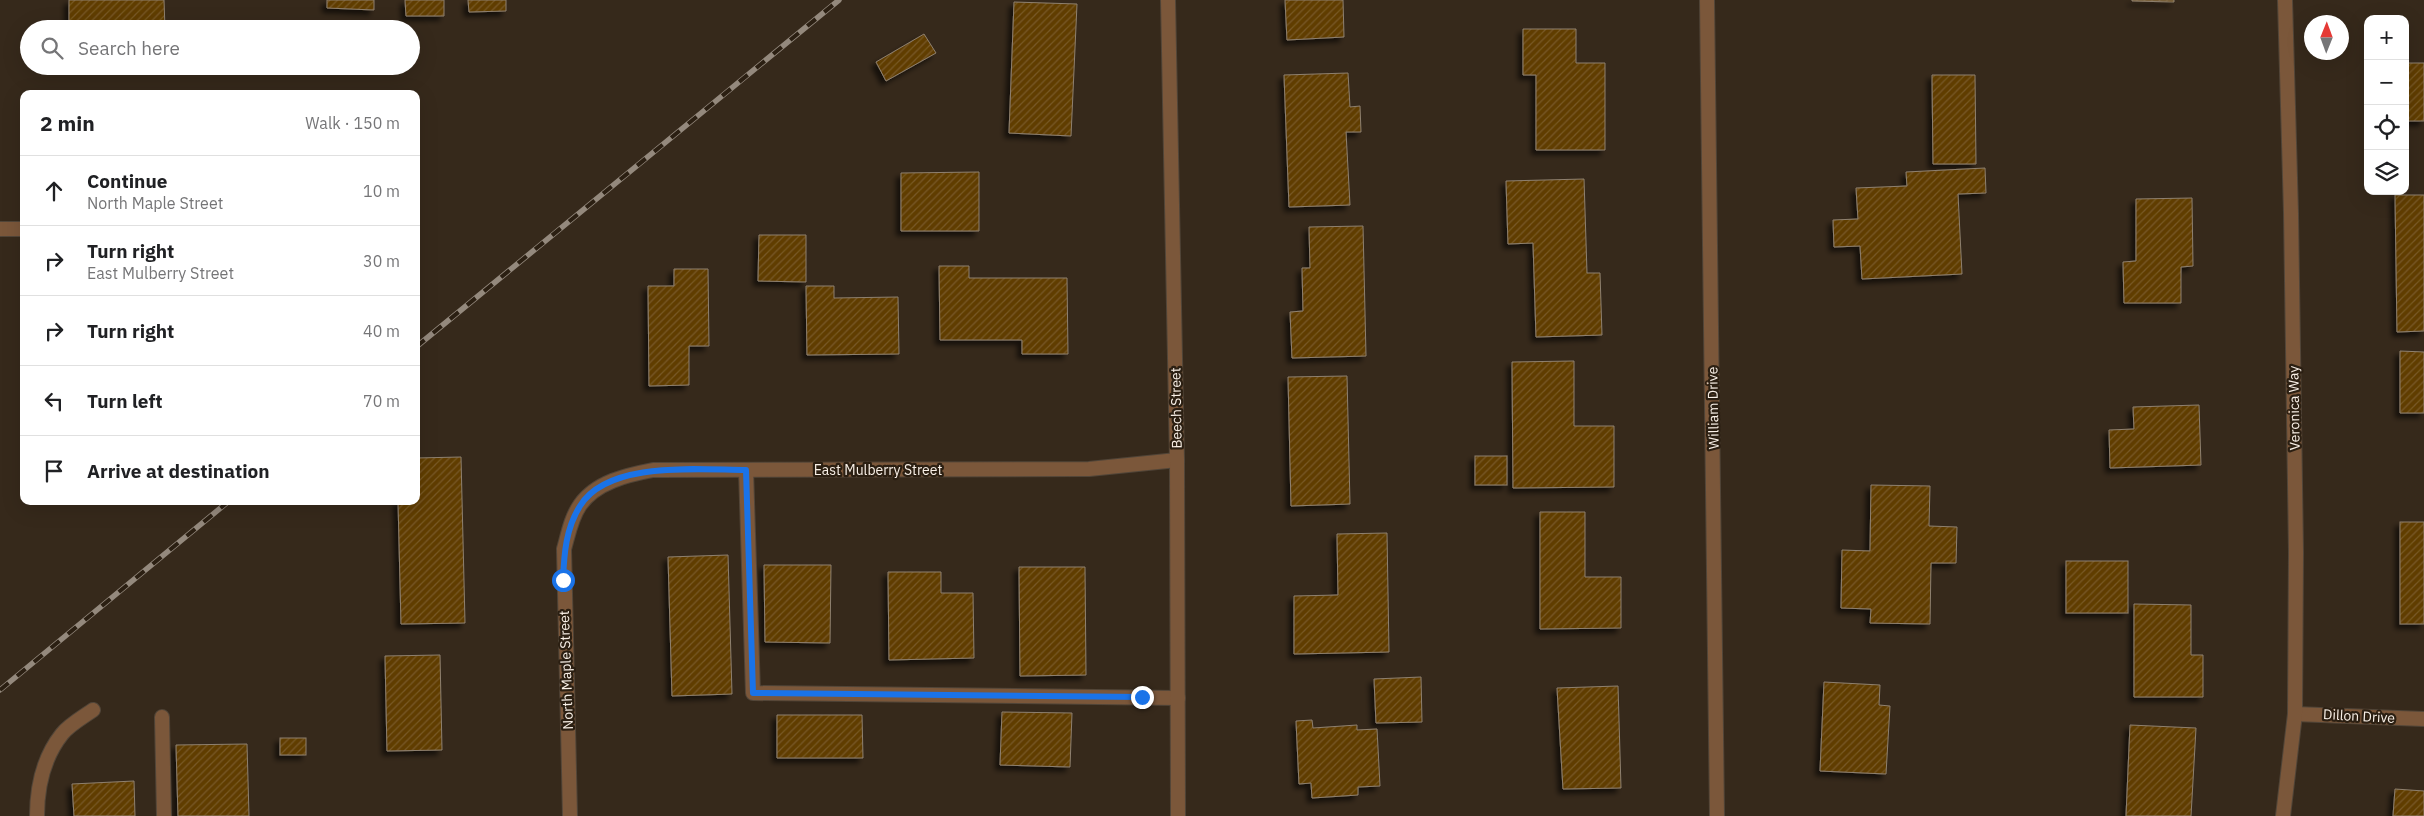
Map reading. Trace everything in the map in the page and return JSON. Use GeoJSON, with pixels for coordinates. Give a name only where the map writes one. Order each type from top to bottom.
{"type":"FeatureCollection","features":[{"type":"Feature","properties":{"kind":"street","name":"Beech Street"},"geometry":{"type":"LineString","coordinates":[[1168,0],[1177,460],[1178,816]]}},
{"type":"Feature","properties":{"kind":"street","name":"William Drive"},"geometry":{"type":"LineString","coordinates":[[1707,0],[1717,816]]}},
{"type":"Feature","properties":{"kind":"street","name":"Veronica Way"},"geometry":{"type":"LineString","coordinates":[[2283,816],[2295,714],[2296,552],[2291,213],[2285,0]]}},
{"type":"Feature","properties":{"kind":"street"},"geometry":{"type":"LineString","coordinates":[[0,229],[20,229]]}},
{"type":"Feature","properties":{"kind":"street","name":"East Mulberry Street"},"geometry":{"type":"LineString","coordinates":[[587,499],[602,486],[610,482],[626,475],[653,470],[1089,469],[1177,460]]}},
{"type":"Feature","properties":{"kind":"street"},"geometry":{"type":"LineString","coordinates":[[746,470],[753,693],[1178,698]]}},
{"type":"Feature","properties":{"kind":"street","name":"North Maple Street"},"geometry":{"type":"LineString","coordinates":[[570,816],[564,549],[572,523],[581,504],[587,499]]}},
{"type":"Feature","properties":{"kind":"street"},"geometry":{"type":"LineString","coordinates":[[37,816],[37,797],[44,763],[63,733],[93,710]]}},
{"type":"Feature","properties":{"kind":"street","name":"Dillon Drive"},"geometry":{"type":"LineString","coordinates":[[2295,714],[2424,719]]}},
{"type":"Feature","properties":{"kind":"street"},"geometry":{"type":"LineString","coordinates":[[162,717],[164,816]]}},
{"type":"Feature","properties":{"kind":"building"},"geometry":{"type":"Polygon","coordinates":[[[69,0],[164,0],[165,20],[69,20],[69,0]]]}},
{"type":"Feature","properties":{"kind":"building"},"geometry":{"type":"Polygon","coordinates":[[[327,0],[374,0],[374,10],[327,8],[327,0]]]}},
{"type":"Feature","properties":{"kind":"building"},"geometry":{"type":"Polygon","coordinates":[[[405,0],[444,0],[444,16],[406,16],[405,0]]]}},
{"type":"Feature","properties":{"kind":"building"},"geometry":{"type":"Polygon","coordinates":[[[468,0],[506,0],[506,11],[469,12],[468,0]]]}},
{"type":"Feature","properties":{"kind":"building"},"geometry":{"type":"Polygon","coordinates":[[[1285,0],[1343,0],[1344,37],[1287,40],[1285,0]]]}},
{"type":"Feature","properties":{"kind":"building"},"geometry":{"type":"Polygon","coordinates":[[[2174,0],[2174,2],[2132,1],[2174,0]]]}},
{"type":"Feature","properties":{"kind":"building"},"geometry":{"type":"Polygon","coordinates":[[[1014,2],[1077,4],[1071,136],[1009,133],[1014,2]]]}},
{"type":"Feature","properties":{"kind":"building"},"geometry":{"type":"Polygon","coordinates":[[[1523,29],[1576,29],[1576,63],[1605,63],[1605,150],[1536,150],[1536,75],[1523,75],[1523,29]]]}},
{"type":"Feature","properties":{"kind":"building"},"geometry":{"type":"Polygon","coordinates":[[[924,34],[936,53],[886,81],[876,62],[924,34]]]}},
{"type":"Feature","properties":{"kind":"building"},"geometry":{"type":"Polygon","coordinates":[[[2409,63],[2424,63],[2424,121],[2409,121],[2409,63]]]}},
{"type":"Feature","properties":{"kind":"building"},"geometry":{"type":"Polygon","coordinates":[[[1348,73],[1350,107],[1360,106],[1361,132],[1346,132],[1350,205],[1289,207],[1284,75],[1348,73]]]}},
{"type":"Feature","properties":{"kind":"building"},"geometry":{"type":"Polygon","coordinates":[[[1932,75],[1975,75],[1976,164],[1933,164],[1932,75]]]}},
{"type":"Feature","properties":{"kind":"building"},"geometry":{"type":"Polygon","coordinates":[[[1985,168],[1986,193],[1958,194],[1962,274],[1862,279],[1860,246],[1834,247],[1833,220],[1858,219],[1856,188],[1907,186],[1906,172],[1985,168]]]}},
{"type":"Feature","properties":{"kind":"building"},"geometry":{"type":"Polygon","coordinates":[[[979,172],[979,231],[901,231],[901,173],[979,172]]]}},
{"type":"Feature","properties":{"kind":"building"},"geometry":{"type":"Polygon","coordinates":[[[1584,179],[1587,273],[1600,273],[1602,335],[1536,337],[1533,243],[1508,244],[1506,181],[1584,179]]]}},
{"type":"Feature","properties":{"kind":"building"},"geometry":{"type":"Polygon","coordinates":[[[2395,195],[2424,195],[2424,331],[2397,332],[2395,195]]]}},
{"type":"Feature","properties":{"kind":"building"},"geometry":{"type":"Polygon","coordinates":[[[2192,198],[2193,266],[2181,267],[2181,303],[2124,303],[2123,262],[2136,261],[2136,199],[2192,198]]]}},
{"type":"Feature","properties":{"kind":"building"},"geometry":{"type":"Polygon","coordinates":[[[1363,226],[1366,356],[1292,358],[1290,312],[1303,311],[1302,268],[1310,268],[1309,227],[1363,226]]]}},
{"type":"Feature","properties":{"kind":"building"},"geometry":{"type":"Polygon","coordinates":[[[759,235],[806,235],[806,282],[758,281],[759,235]]]}},
{"type":"Feature","properties":{"kind":"building"},"geometry":{"type":"Polygon","coordinates":[[[939,266],[969,266],[969,278],[1067,278],[1068,354],[1022,354],[1022,340],[940,340],[939,266]]]}},
{"type":"Feature","properties":{"kind":"building"},"geometry":{"type":"Polygon","coordinates":[[[674,269],[708,269],[709,346],[689,346],[689,385],[649,386],[648,286],[674,286],[674,269]]]}},
{"type":"Feature","properties":{"kind":"building"},"geometry":{"type":"Polygon","coordinates":[[[806,286],[834,286],[834,298],[898,297],[899,354],[807,355],[806,286]]]}},
{"type":"Feature","properties":{"kind":"building"},"geometry":{"type":"Polygon","coordinates":[[[2400,351],[2424,352],[2424,413],[2400,413],[2400,351]]]}},
{"type":"Feature","properties":{"kind":"building"},"geometry":{"type":"Polygon","coordinates":[[[1574,361],[1574,426],[1614,426],[1614,487],[1513,488],[1512,362],[1574,361]]]}},
{"type":"Feature","properties":{"kind":"building"},"geometry":{"type":"Polygon","coordinates":[[[1347,376],[1350,504],[1291,506],[1288,377],[1347,376]]]}},
{"type":"Feature","properties":{"kind":"building"},"geometry":{"type":"Polygon","coordinates":[[[2199,405],[2201,465],[2110,468],[2109,430],[2134,429],[2133,407],[2199,405]]]}},
{"type":"Feature","properties":{"kind":"building"},"geometry":{"type":"Polygon","coordinates":[[[1475,456],[1507,456],[1507,485],[1475,485],[1475,456]]]}},
{"type":"Feature","properties":{"kind":"building"},"geometry":{"type":"Polygon","coordinates":[[[461,457],[465,623],[401,624],[398,505],[420,505],[420,458],[461,457]]]}},
{"type":"Feature","properties":{"kind":"building"},"geometry":{"type":"Polygon","coordinates":[[[1871,485],[1930,486],[1929,526],[1957,527],[1956,563],[1931,563],[1930,624],[1870,623],[1871,609],[1841,608],[1842,550],[1870,551],[1871,485]]]}},
{"type":"Feature","properties":{"kind":"building"},"geometry":{"type":"Polygon","coordinates":[[[1540,512],[1585,512],[1585,577],[1621,577],[1621,628],[1540,629],[1540,512]]]}},
{"type":"Feature","properties":{"kind":"building"},"geometry":{"type":"Polygon","coordinates":[[[2400,522],[2424,522],[2424,624],[2400,624],[2400,522]]]}},
{"type":"Feature","properties":{"kind":"building"},"geometry":{"type":"Polygon","coordinates":[[[1387,533],[1389,652],[1294,654],[1294,596],[1338,595],[1337,534],[1387,533]]]}},
{"type":"Feature","properties":{"kind":"building"},"geometry":{"type":"Polygon","coordinates":[[[728,555],[732,694],[672,696],[668,557],[728,555]]]}},
{"type":"Feature","properties":{"kind":"building"},"geometry":{"type":"Polygon","coordinates":[[[2066,561],[2128,561],[2128,613],[2066,613],[2066,561]]]}},
{"type":"Feature","properties":{"kind":"building"},"geometry":{"type":"Polygon","coordinates":[[[764,565],[831,565],[830,643],[765,642],[764,565]]]}},
{"type":"Feature","properties":{"kind":"building"},"geometry":{"type":"Polygon","coordinates":[[[1019,567],[1085,567],[1086,675],[1020,676],[1019,567]]]}},
{"type":"Feature","properties":{"kind":"building"},"geometry":{"type":"Polygon","coordinates":[[[888,572],[941,572],[941,593],[973,593],[974,658],[889,660],[888,572]]]}},
{"type":"Feature","properties":{"kind":"building"},"geometry":{"type":"Polygon","coordinates":[[[2134,604],[2191,605],[2191,655],[2203,655],[2203,697],[2134,697],[2134,604]]]}},
{"type":"Feature","properties":{"kind":"building"},"geometry":{"type":"Polygon","coordinates":[[[440,655],[442,750],[387,751],[385,656],[440,655]]]}},
{"type":"Feature","properties":{"kind":"building"},"geometry":{"type":"Polygon","coordinates":[[[1421,677],[1422,722],[1376,723],[1374,679],[1421,677]]]}},
{"type":"Feature","properties":{"kind":"building"},"geometry":{"type":"Polygon","coordinates":[[[1824,682],[1880,685],[1879,705],[1890,706],[1886,774],[1820,771],[1824,682]]]}},
{"type":"Feature","properties":{"kind":"building"},"geometry":{"type":"Polygon","coordinates":[[[1618,686],[1621,788],[1563,789],[1557,688],[1618,686]]]}},
{"type":"Feature","properties":{"kind":"building"},"geometry":{"type":"Polygon","coordinates":[[[1002,712],[1072,713],[1070,767],[1000,765],[1002,712]]]}},
{"type":"Feature","properties":{"kind":"building"},"geometry":{"type":"Polygon","coordinates":[[[777,715],[862,715],[863,758],[777,758],[777,715]]]}},
{"type":"Feature","properties":{"kind":"building"},"geometry":{"type":"Polygon","coordinates":[[[1312,720],[1313,728],[1357,725],[1357,730],[1377,729],[1380,786],[1358,787],[1358,795],[1312,798],[1311,783],[1299,784],[1296,721],[1312,720]]]}},
{"type":"Feature","properties":{"kind":"building"},"geometry":{"type":"Polygon","coordinates":[[[2130,725],[2196,728],[2191,816],[2126,816],[2130,725]]]}},
{"type":"Feature","properties":{"kind":"building"},"geometry":{"type":"Polygon","coordinates":[[[280,738],[306,738],[306,755],[280,755],[280,738]]]}},
{"type":"Feature","properties":{"kind":"building"},"geometry":{"type":"Polygon","coordinates":[[[247,744],[249,816],[178,816],[176,745],[247,744]]]}},
{"type":"Feature","properties":{"kind":"building"},"geometry":{"type":"Polygon","coordinates":[[[134,781],[135,816],[74,816],[72,784],[134,781]]]}},
{"type":"Feature","properties":{"kind":"building"},"geometry":{"type":"Polygon","coordinates":[[[2395,789],[2424,791],[2424,816],[2393,816],[2395,789]]]}},
{"type":"Feature","properties":{"kind":"railway"},"geometry":{"type":"LineString","coordinates":[[420,344],[839,0]]}},
{"type":"Feature","properties":{"kind":"railway"},"geometry":{"type":"LineString","coordinates":[[0,690],[224,505]]}},
{"type":"Feature","properties":{"kind":"route"},"geometry":{"type":"LineString","coordinates":[[563,580],[564,549],[572,523],[581,504],[602,486],[626,475],[653,470],[746,470],[753,693],[1142,697]]}}]}
